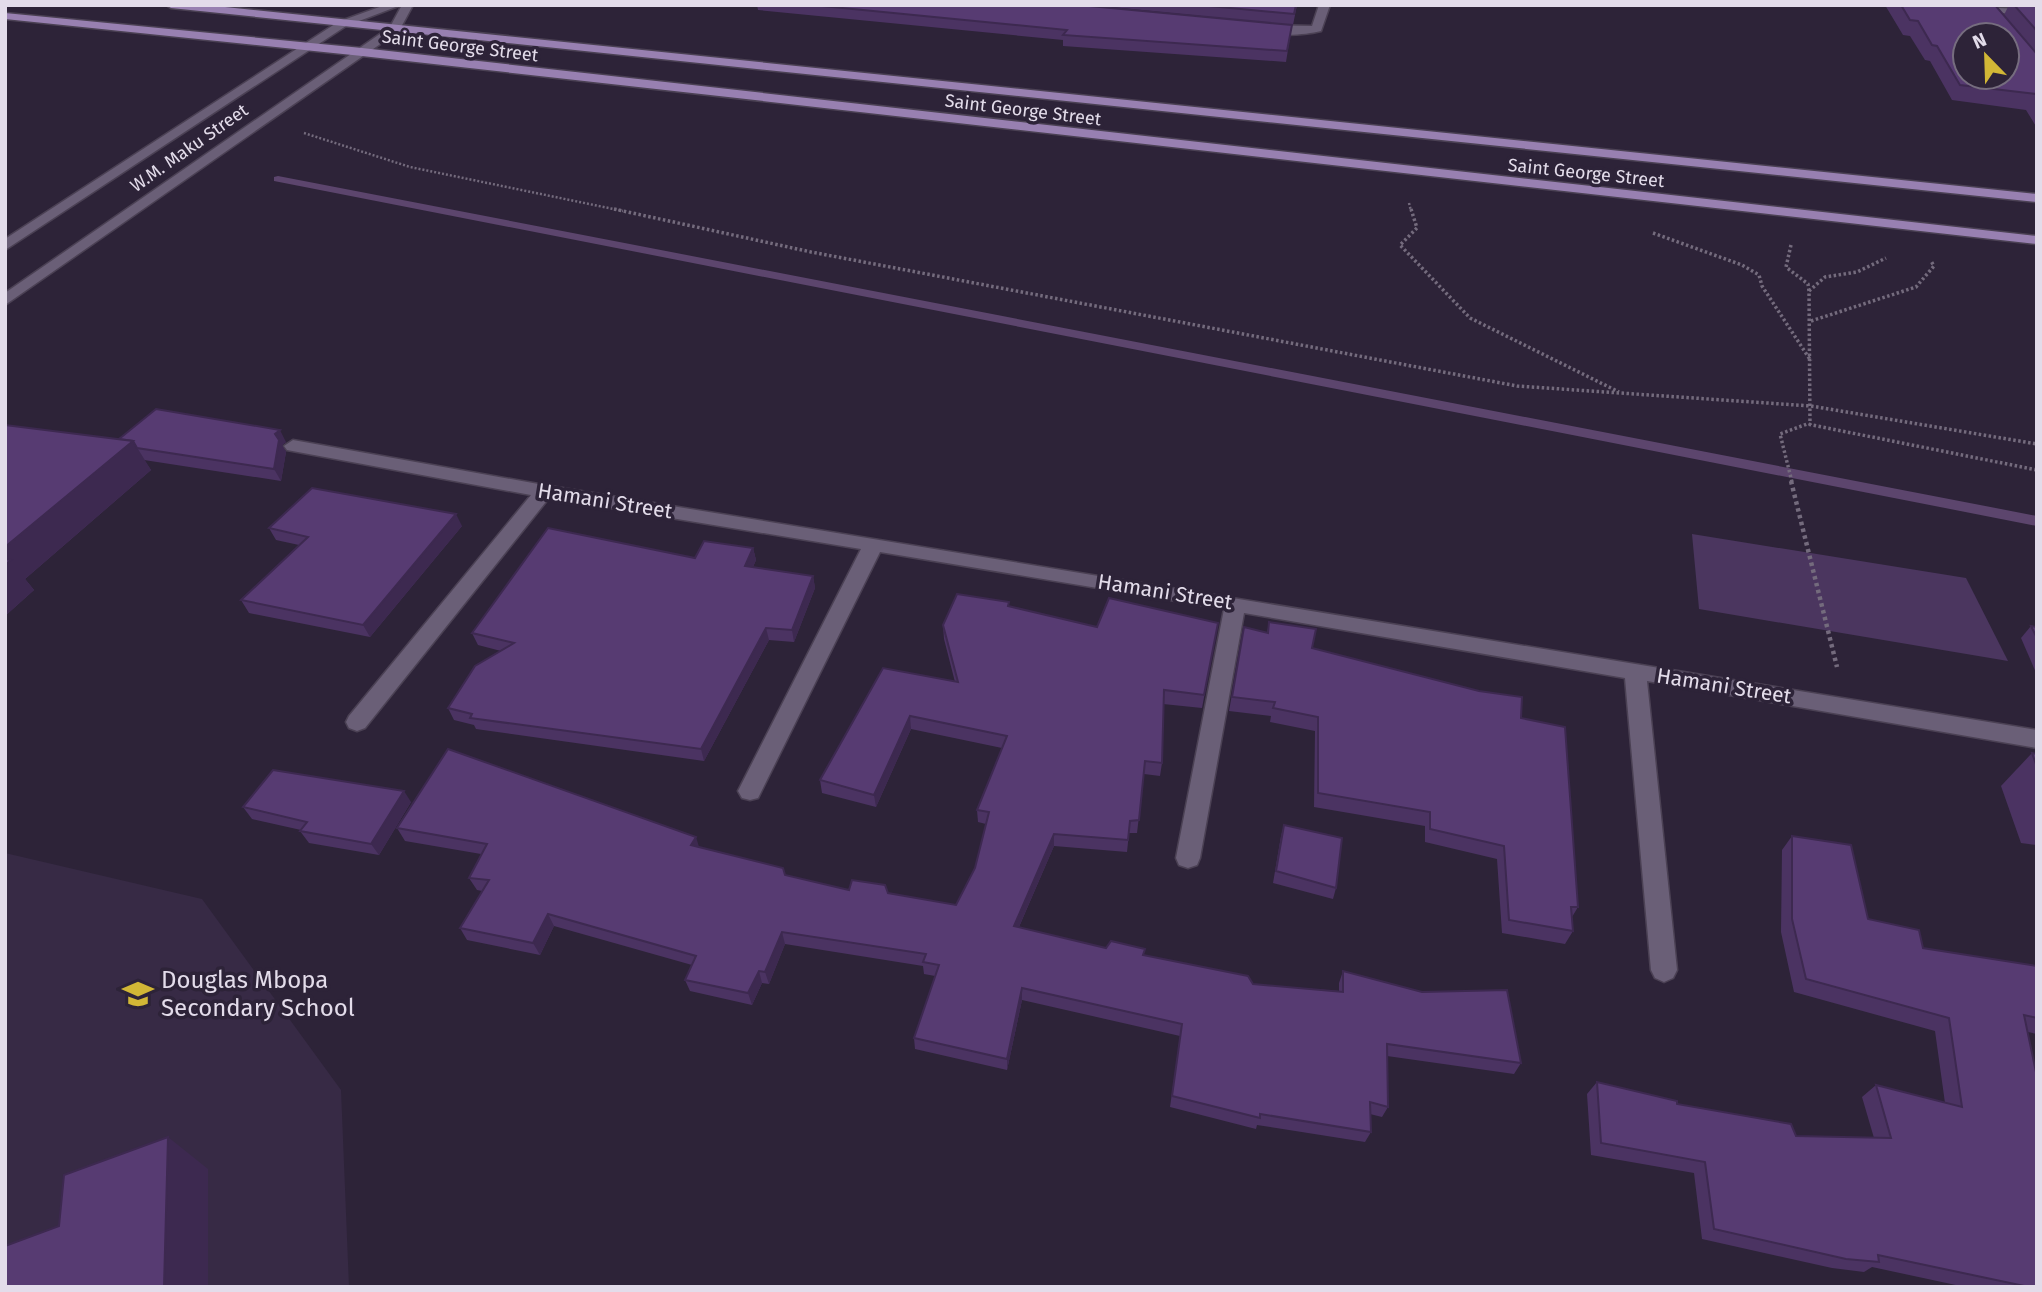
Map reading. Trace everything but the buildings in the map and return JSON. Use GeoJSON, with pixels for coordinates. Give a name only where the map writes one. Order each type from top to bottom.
{"type":"FeatureCollection","features":[{"type":"Feature","properties":{"kind":"main road","name":"Saint George Street"},"geometry":{"type":"LineString","coordinates":[[172,5],[2037,198]]}},
{"type":"Feature","properties":{"kind":"main road","name":"Saint George Street"},"geometry":{"type":"LineString","coordinates":[[5,16],[362,52],[2037,240]]}},
{"type":"Feature","properties":{"kind":"street","name":"W.M. Maku Street"},"geometry":{"type":"LineString","coordinates":[[5,246],[342,24],[396,5]]}},
{"type":"Feature","properties":{"kind":"street"},"geometry":{"type":"LineString","coordinates":[[395,29],[408,5]]}},
{"type":"Feature","properties":{"kind":"street"},"geometry":{"type":"LineString","coordinates":[[1248,26],[1317,29],[1325,5]]}},
{"type":"Feature","properties":{"kind":"street"},"geometry":{"type":"LineString","coordinates":[[1946,5],[1992,14],[2037,13]]}},
{"type":"Feature","properties":{"kind":"street","name":"W.M. Maku Street"},"geometry":{"type":"LineString","coordinates":[[5,300],[395,29]]}},
{"type":"Feature","properties":{"kind":"street","name":"Hamani Street"},"geometry":{"type":"LineString","coordinates":[[293,446],[544,491],[1847,705],[2037,739]]}},
{"type":"Feature","properties":{"kind":"street"},"geometry":{"type":"LineString","coordinates":[[357,722],[544,491]]}},
{"type":"Feature","properties":{"kind":"street"},"geometry":{"type":"LineString","coordinates":[[750,791],[874,544]]}},
{"type":"Feature","properties":{"kind":"street"},"geometry":{"type":"LineString","coordinates":[[1188,858],[1235,604]]}},
{"type":"Feature","properties":{"kind":"street"},"geometry":{"type":"LineString","coordinates":[[1635,672],[1664,970]]}},
{"type":"Feature","properties":{"kind":"path"},"geometry":{"type":"LineString","coordinates":[[300,131],[410,167],[671,220],[811,252],[1517,386],[1811,406],[2037,444]]}},
{"type":"Feature","properties":{"kind":"path"},"geometry":{"type":"LineString","coordinates":[[1406,195],[1417,228],[1400,245],[1470,318],[1623,393]]}},
{"type":"Feature","properties":{"kind":"path"},"geometry":{"type":"LineString","coordinates":[[1799,214],[1786,267],[1808,284],[1811,321],[1810,425]]}},
{"type":"Feature","properties":{"kind":"path"},"geometry":{"type":"LineString","coordinates":[[1652,233],[1742,265],[1759,275],[1762,286],[1811,362]]}},
{"type":"Feature","properties":{"kind":"path"},"geometry":{"type":"LineString","coordinates":[[1809,291],[1825,276],[1857,272],[1889,256]]}},
{"type":"Feature","properties":{"kind":"path"},"geometry":{"type":"LineString","coordinates":[[1811,321],[1916,287],[1934,266],[1929,258]]}},
{"type":"Feature","properties":{"kind":"path"},"geometry":{"type":"LineString","coordinates":[[1847,705],[1780,435],[1810,425],[2037,470]]}},
{"type":"Feature","properties":{"kind":"shaded area"},"geometry":{"type":"Polygon","coordinates":[[[1692,534],[1966,578],[2008,661],[1699,609],[1692,534]]]}},
{"type":"Feature","properties":{"kind":"shaded area","name":"Douglas Mbopa Secondary School"},"geometry":{"type":"Polygon","coordinates":[[[5,853],[202,899],[341,1090],[349,1287],[5,1287],[5,853]]]}},
{"type":"Feature","properties":{"kind":"waterway"},"geometry":{"type":"LineString","coordinates":[[278,179],[2037,521]]}},
{"type":"Feature","properties":{"kind":"place","name":"Douglas Mbopa Secondary School"},"geometry":{"type":"Point","coordinates":[138,994]}}]}
